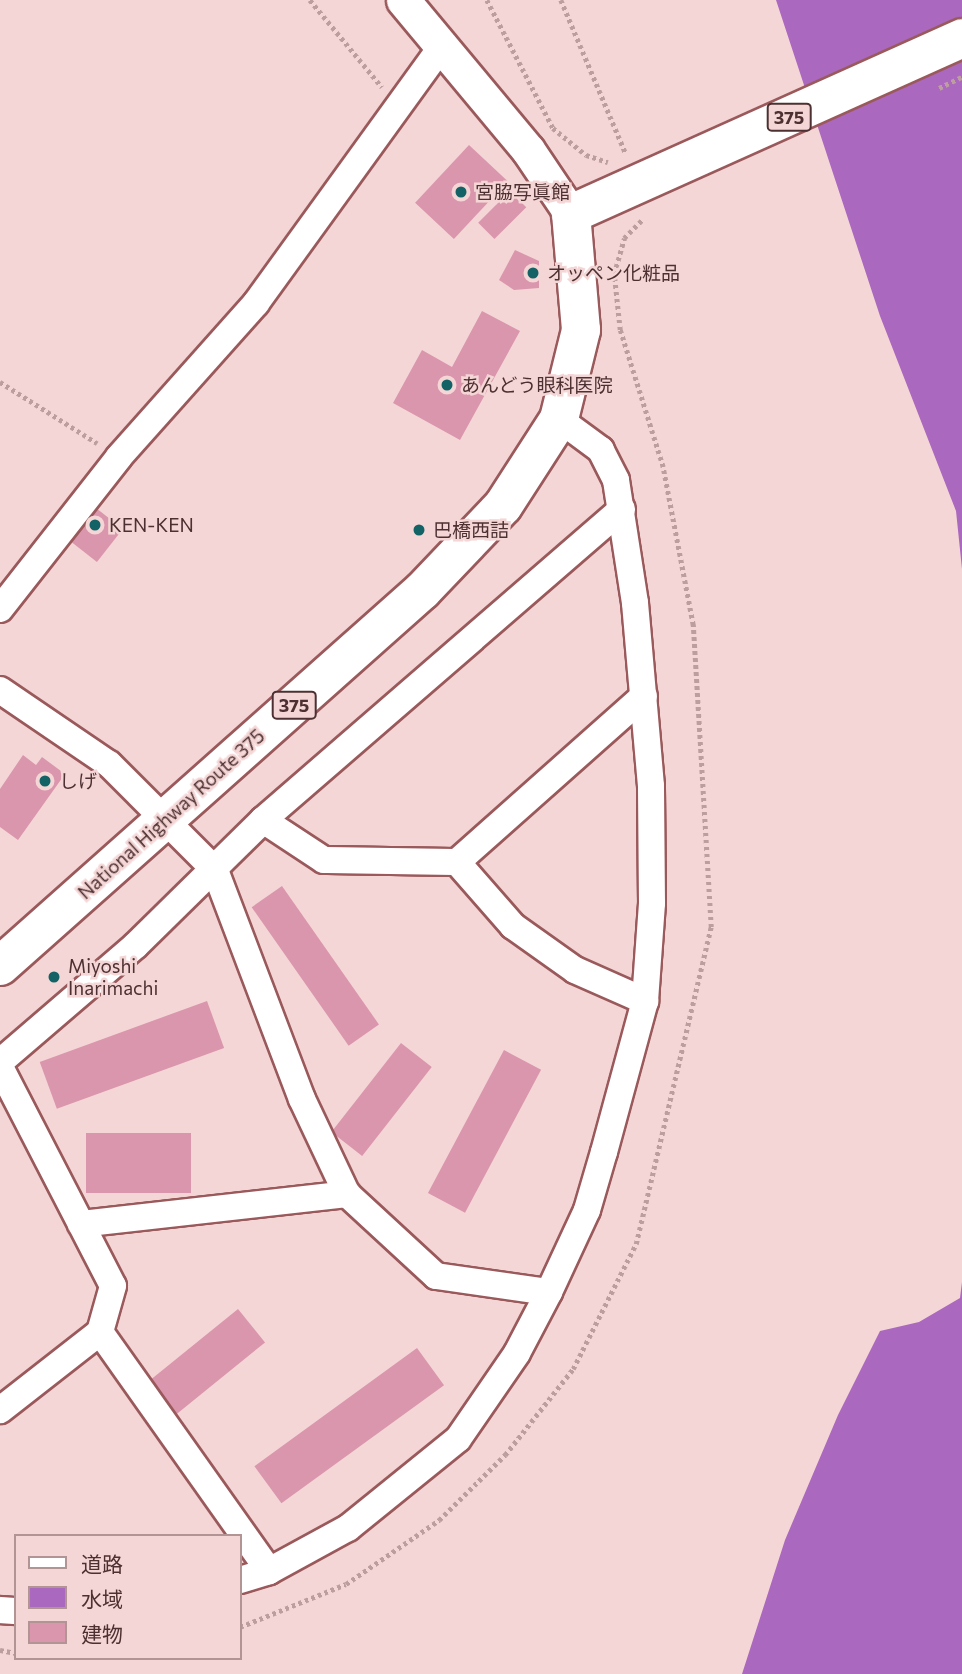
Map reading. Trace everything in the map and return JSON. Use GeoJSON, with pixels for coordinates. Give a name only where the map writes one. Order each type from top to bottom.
{"type":"FeatureCollection","features":[{"type":"Feature","properties":{"kind":"highway","name":"375"},"geometry":{"type":"LineString","coordinates":[[571,214],[616,197],[962,38]]}},
{"type":"Feature","properties":{"kind":"highway","name":"National Highway Route 375"},"geometry":{"type":"LineString","coordinates":[[0,965],[422,591],[502,506],[559,419],[581,330],[571,214]]}},
{"type":"Feature","properties":{"kind":"street"},"geometry":{"type":"LineString","coordinates":[[403,0],[440,49],[528,150],[571,214]]}},
{"type":"Feature","properties":{"kind":"street"},"geometry":{"type":"LineString","coordinates":[[0,608],[120,457],[256,303],[440,49]]}},
{"type":"Feature","properties":{"kind":"street"},"geometry":{"type":"LineString","coordinates":[[242,1579],[269,1571],[348,1528],[458,1439],[517,1353],[587,1210],[645,1001],[652,890],[644,696],[622,509],[616,480],[601,450],[559,419]]}},
{"type":"Feature","properties":{"kind":"street"},"geometry":{"type":"LineString","coordinates":[[0,1410],[100,1332],[113,1286],[0,1065],[215,870],[263,820],[622,509]]}},
{"type":"Feature","properties":{"kind":"street"},"geometry":{"type":"LineString","coordinates":[[0,690],[110,764],[215,870],[283,1052],[347,1194],[436,1276],[549,1292]]}},
{"type":"Feature","properties":{"kind":"street"},"geometry":{"type":"LineString","coordinates":[[263,820],[324,860],[457,862],[644,696]]}},
{"type":"Feature","properties":{"kind":"street"},"geometry":{"type":"LineString","coordinates":[[457,862],[513,926],[575,970],[645,1001]]}},
{"type":"Feature","properties":{"kind":"street"},"geometry":{"type":"LineString","coordinates":[[81,1224],[347,1194]]}},
{"type":"Feature","properties":{"kind":"street"},"geometry":{"type":"LineString","coordinates":[[100,1332],[269,1571]]}},
{"type":"Feature","properties":{"kind":"path"},"geometry":{"type":"LineString","coordinates":[[310,0],[398,107]]}},
{"type":"Feature","properties":{"kind":"path"},"geometry":{"type":"LineString","coordinates":[[487,0],[554,128],[586,155],[608,162],[626,154],[561,0]]}},
{"type":"Feature","properties":{"kind":"path"},"geometry":{"type":"LineString","coordinates":[[0,382],[120,457]]}},
{"type":"Feature","properties":{"kind":"water"},"geometry":{"type":"Polygon","coordinates":[[[776,0],[962,0],[962,569],[956,511],[880,316],[776,0]]]}},
{"type":"Feature","properties":{"kind":"water"},"geometry":{"type":"Polygon","coordinates":[[[962,1282],[962,1674],[742,1674],[785,1540],[838,1415],[880,1331],[919,1322],[960,1298],[962,1282]]]}},
{"type":"Feature","properties":{"kind":"building","name":"宮脇写眞館"},"geometry":{"type":"Polygon","coordinates":[[[469,145],[508,181],[454,239],[415,203],[469,145]]]}},
{"type":"Feature","properties":{"kind":"building"},"geometry":{"type":"Polygon","coordinates":[[[510,191],[526,207],[494,239],[478,223],[510,191]]]}},
{"type":"Feature","properties":{"kind":"building"},"geometry":{"type":"Polygon","coordinates":[[[515,250],[539,261],[539,288],[514,290],[499,280],[515,250]]]}},
{"type":"Feature","properties":{"kind":"building","name":"あんどう眼科医院"},"geometry":{"type":"Polygon","coordinates":[[[482,311],[520,331],[460,440],[393,403],[422,350],[452,367],[482,311]]]}},
{"type":"Feature","properties":{"kind":"building"},"geometry":{"type":"Polygon","coordinates":[[[96,508],[123,529],[97,562],[70,541],[96,508]]]}},
{"type":"Feature","properties":{"kind":"building"},"geometry":{"type":"Polygon","coordinates":[[[23,755],[36,765],[42,757],[65,774],[18,840],[0,827],[0,789],[23,755]]]}},
{"type":"Feature","properties":{"kind":"building"},"geometry":{"type":"Polygon","coordinates":[[[282,886],[379,1024],[349,1046],[252,907],[282,886]]]}},
{"type":"Feature","properties":{"kind":"building"},"geometry":{"type":"Polygon","coordinates":[[[207,1001],[224,1048],[57,1109],[40,1062],[207,1001]]]}},
{"type":"Feature","properties":{"kind":"building"},"geometry":{"type":"Polygon","coordinates":[[[401,1043],[432,1067],[362,1156],[331,1132],[401,1043]]]}},
{"type":"Feature","properties":{"kind":"building"},"geometry":{"type":"Polygon","coordinates":[[[504,1050],[541,1070],[465,1213],[428,1193],[504,1050]]]}},
{"type":"Feature","properties":{"kind":"building"},"geometry":{"type":"Polygon","coordinates":[[[86,1133],[191,1133],[191,1193],[86,1193],[86,1133]]]}},
{"type":"Feature","properties":{"kind":"building"},"geometry":{"type":"Polygon","coordinates":[[[238,1309],[265,1342],[169,1420],[142,1387],[238,1309]]]}},
{"type":"Feature","properties":{"kind":"building"},"geometry":{"type":"Polygon","coordinates":[[[417,1348],[444,1385],[281,1503],[254,1466],[417,1348]]]}},
{"type":"Feature","properties":{"kind":"place","name":"宮脇写眞館"},"geometry":{"type":"Point","coordinates":[461,192]}},
{"type":"Feature","properties":{"kind":"place","name":"オッペン化粧品"},"geometry":{"type":"Point","coordinates":[533,273]}},
{"type":"Feature","properties":{"kind":"place","name":"あんどう眼科医院"},"geometry":{"type":"Point","coordinates":[447,385]}},
{"type":"Feature","properties":{"kind":"place","name":"KEN-KEN"},"geometry":{"type":"Point","coordinates":[95,525]}},
{"type":"Feature","properties":{"kind":"place","name":"巴橋西詰"},"geometry":{"type":"Point","coordinates":[419,530]}},
{"type":"Feature","properties":{"kind":"place","name":"しげ"},"geometry":{"type":"Point","coordinates":[45,781]}},
{"type":"Feature","properties":{"kind":"place","name":"Miyoshi Inarimachi"},"geometry":{"type":"Point","coordinates":[54,977]}}]}
